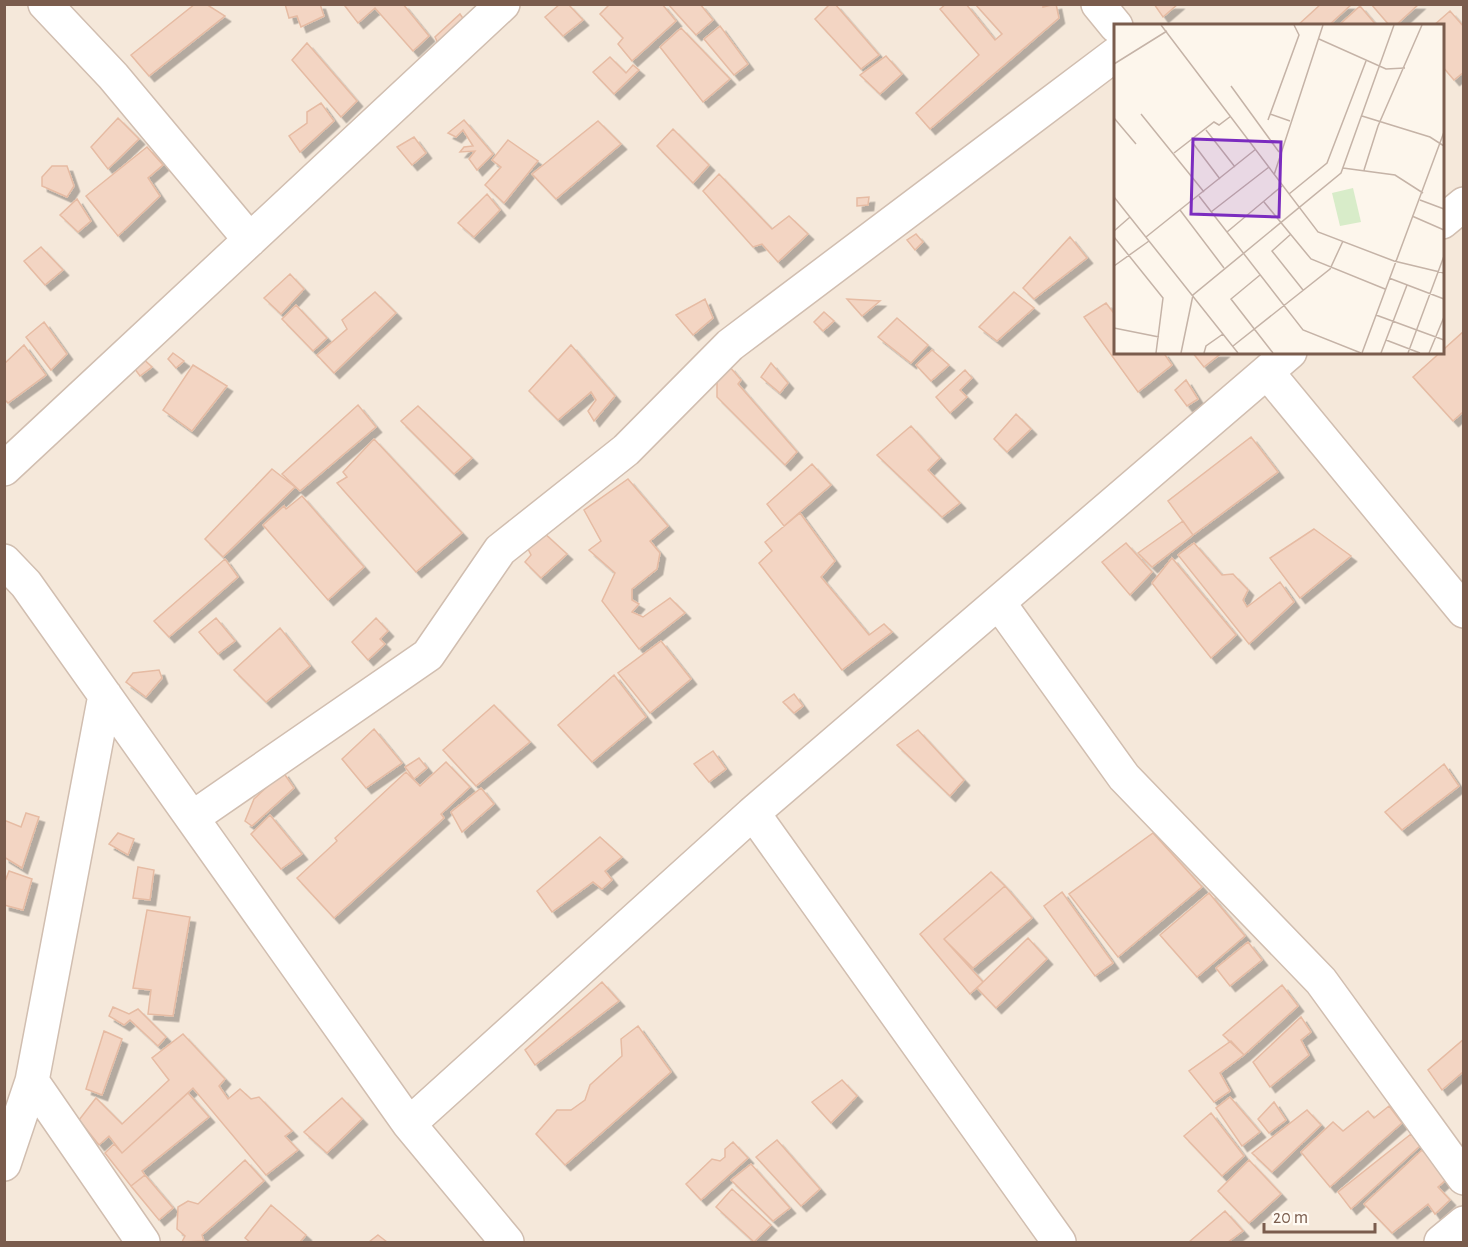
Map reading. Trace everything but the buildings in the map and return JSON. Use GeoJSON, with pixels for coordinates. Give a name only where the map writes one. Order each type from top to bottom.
{"type":"FeatureCollection","features":[{"type":"Feature","properties":{"kind":"street"},"geometry":{"type":"LineString","coordinates":[[45,4],[113,76],[250,240]]}},
{"type":"Feature","properties":{"kind":"street"},"geometry":{"type":"LineString","coordinates":[[4,469],[503,4]]}},
{"type":"Feature","properties":{"kind":"street"},"geometry":{"type":"LineString","coordinates":[[1098,4],[1114,24]]}},
{"type":"Feature","properties":{"kind":"street"},"geometry":{"type":"LineString","coordinates":[[192,818],[428,655],[500,550],[626,450],[730,345],[1114,56]]}},
{"type":"Feature","properties":{"kind":"street"},"geometry":{"type":"LineString","coordinates":[[1444,221],[1464,204]]}},
{"type":"Feature","properties":{"kind":"street"},"geometry":{"type":"LineString","coordinates":[[409,1124],[753,813],[1278,362],[1464,611]]}},
{"type":"Feature","properties":{"kind":"street"},"geometry":{"type":"LineString","coordinates":[[4,561],[26,584],[409,1124],[507,1242]]}},
{"type":"Feature","properties":{"kind":"street"},"geometry":{"type":"LineString","coordinates":[[999,603],[1124,777],[1321,981],[1464,1178]]}},
{"type":"Feature","properties":{"kind":"street"},"geometry":{"type":"LineString","coordinates":[[4,1164],[32,1081],[105,695]]}},
{"type":"Feature","properties":{"kind":"street"},"geometry":{"type":"LineString","coordinates":[[753,813],[1059,1242]]}},
{"type":"Feature","properties":{"kind":"street"},"geometry":{"type":"LineString","coordinates":[[32,1081],[143,1242]]}},
{"type":"Feature","properties":{"kind":"street"},"geometry":{"type":"LineString","coordinates":[[1442,1242],[1464,1223]]}},
{"type":"Feature","properties":{"kind":"shaded area"},"geometry":{"type":"Polygon","coordinates":[[[5,5],[1463,5],[1463,1242],[5,1242],[5,5]]]}}]}
